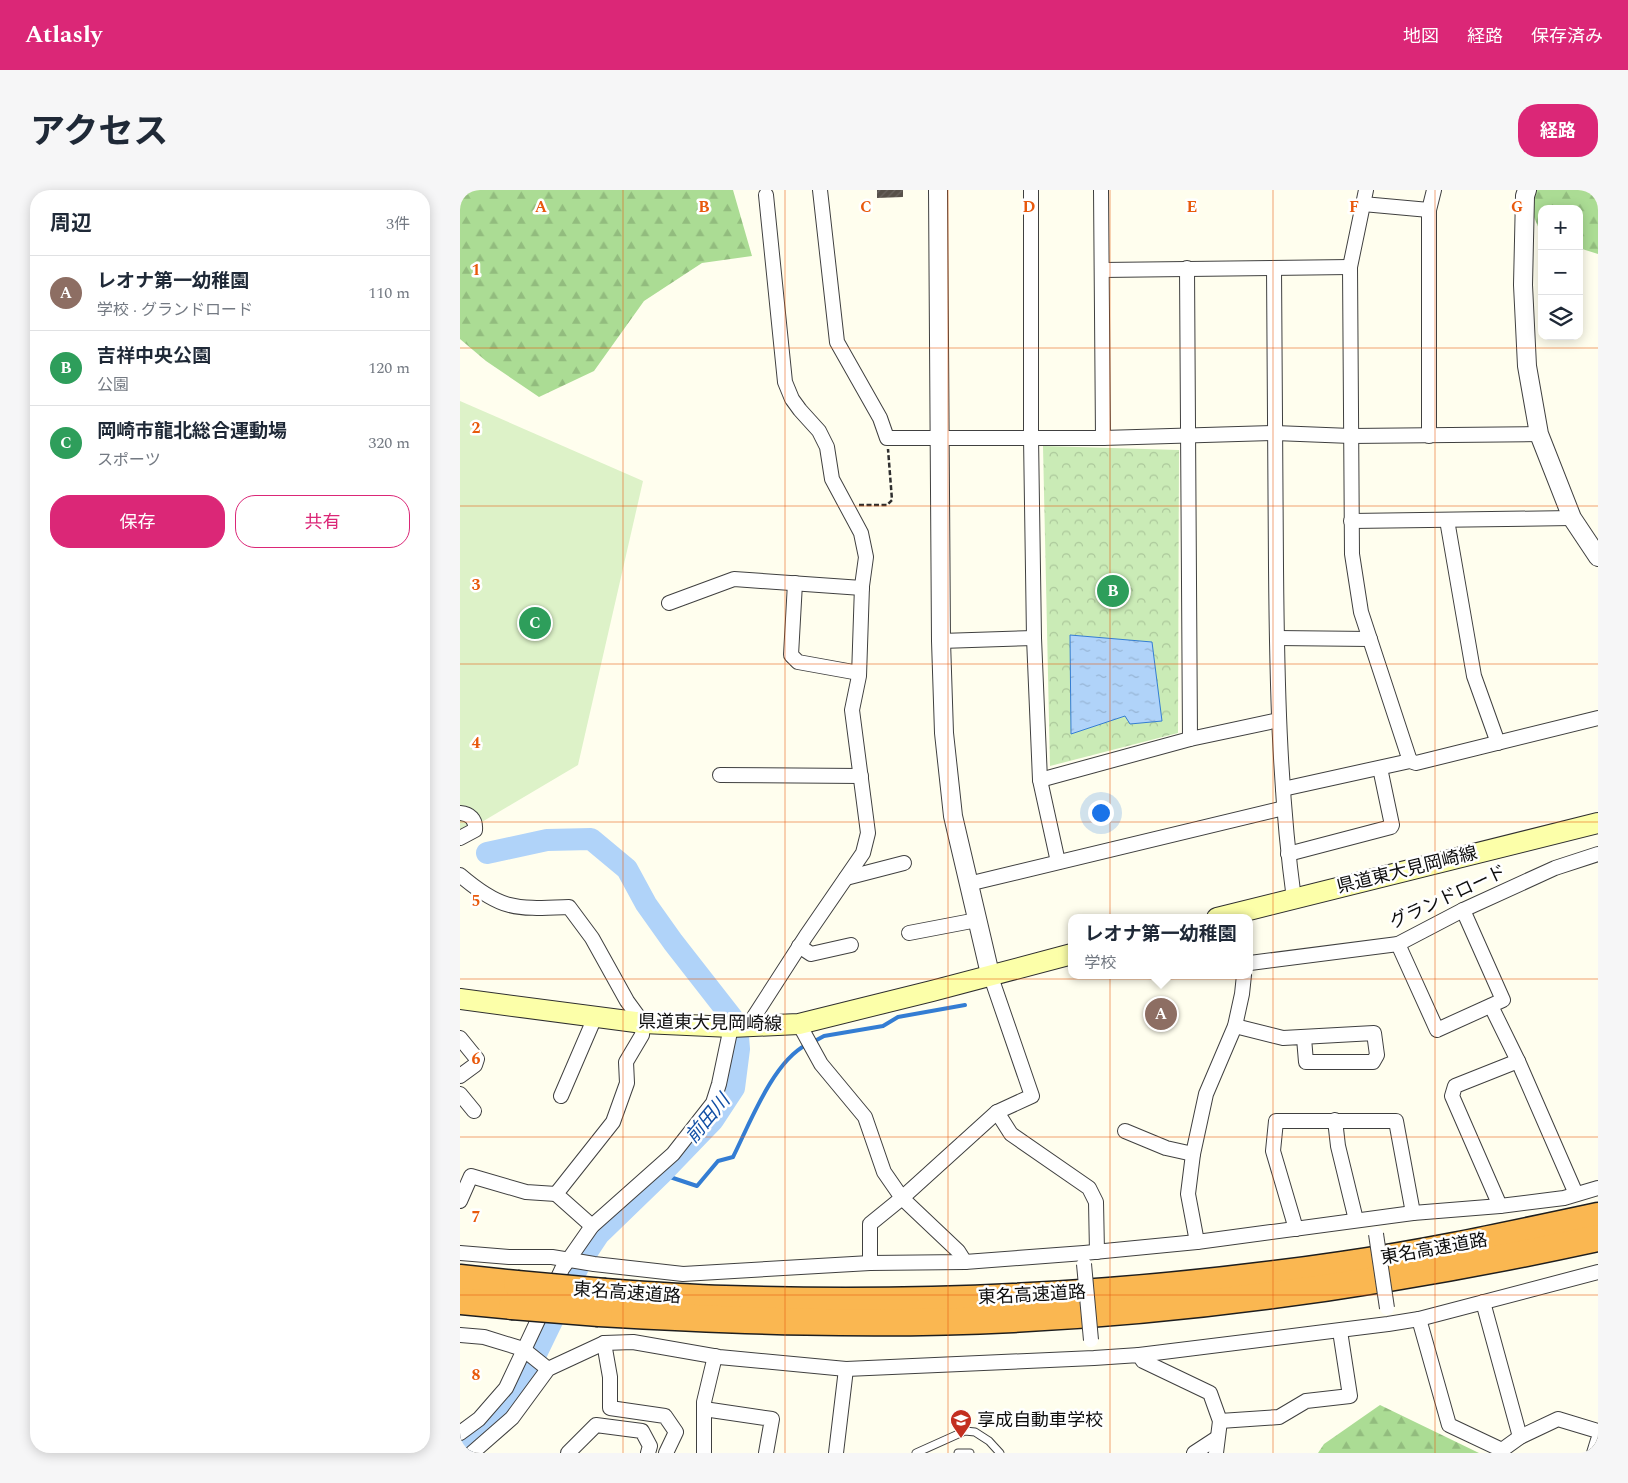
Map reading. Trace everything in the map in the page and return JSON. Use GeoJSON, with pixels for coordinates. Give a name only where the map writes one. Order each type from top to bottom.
{"type":"FeatureCollection","features":[{"type":"Feature","properties":{"kind":"highway","name":"東名高速道路"},"geometry":{"type":"LineString","coordinates":[[602,1303],[724,1299],[864,1301],[1009,1297],[1120,1290],[1234,1279],[1343,1265],[1496,1238],[1598,1216]]}},
{"type":"Feature","properties":{"kind":"highway","name":"東名高速道路"},"geometry":{"type":"LineString","coordinates":[[460,1301],[514,1295],[602,1303],[723,1320],[866,1323],[1012,1319],[1121,1312],[1237,1301],[1346,1286],[1500,1259],[1598,1238]]}},
{"type":"Feature","properties":{"kind":"highway","name":"東名高速道路"},"geometry":{"type":"LineString","coordinates":[[460,1278],[514,1295]]}},
{"type":"Feature","properties":{"kind":"main road","name":"県道東大見岡崎線"},"geometry":{"type":"LineString","coordinates":[[1232,914],[1598,823]]}},
{"type":"Feature","properties":{"kind":"main road","name":"県道東大見岡崎線"},"geometry":{"type":"LineString","coordinates":[[460,999],[643,1024],[740,1026],[799,1024],[1068,955]]}},
{"type":"Feature","properties":{"kind":"street"},"geometry":{"type":"LineString","coordinates":[[820,190],[837,342],[880,418],[887,438],[1103,438],[1275,434],[1351,436],[1539,434]]}},
{"type":"Feature","properties":{"kind":"street"},"geometry":{"type":"LineString","coordinates":[[870,1263],[870,1224],[902,1198],[997,1112],[1032,1096],[990,974],[968,884],[953,816],[944,733],[941,641],[938,190]]}},
{"type":"Feature","properties":{"kind":"street"},"geometry":{"type":"LineString","coordinates":[[1031,190],[1034,638],[1040,780],[1058,862]]}},
{"type":"Feature","properties":{"kind":"street"},"geometry":{"type":"LineString","coordinates":[[1101,190],[1103,438]]}},
{"type":"Feature","properties":{"kind":"street"},"geometry":{"type":"LineString","coordinates":[[1366,190],[1350,267],[1352,554],[1361,612],[1410,761]]}},
{"type":"Feature","properties":{"kind":"street"},"geometry":{"type":"LineString","coordinates":[[1429,436],[1429,210],[1434,190]]}},
{"type":"Feature","properties":{"kind":"street"},"geometry":{"type":"LineString","coordinates":[[1527,190],[1525,196],[1523,285],[1527,366],[1539,434],[1572,518],[1598,557]]}},
{"type":"Feature","properties":{"kind":"street"},"geometry":{"type":"LineString","coordinates":[[460,1433],[479,1419],[506,1388],[562,1268],[592,1226],[673,1154],[713,1103],[740,1026],[800,946],[863,853],[868,833],[852,710],[859,673],[862,588],[866,557],[861,533],[832,479],[827,447],[819,431],[792,399],[785,382],[774,256],[766,195]]}},
{"type":"Feature","properties":{"kind":"street"},"geometry":{"type":"LineString","coordinates":[[1363,204],[1429,210]]}},
{"type":"Feature","properties":{"kind":"street"},"geometry":{"type":"LineString","coordinates":[[1102,270],[1350,267]]}},
{"type":"Feature","properties":{"kind":"street"},"geometry":{"type":"LineString","coordinates":[[1188,268],[1190,739]]}},
{"type":"Feature","properties":{"kind":"street"},"geometry":{"type":"LineString","coordinates":[[1274,268],[1279,720],[1284,808],[1294,899]]}},
{"type":"Feature","properties":{"kind":"street"},"geometry":{"type":"LineString","coordinates":[[1352,521],[1572,518]]}},
{"type":"Feature","properties":{"kind":"street"},"geometry":{"type":"LineString","coordinates":[[1447,520],[1474,676],[1498,743]]}},
{"type":"Feature","properties":{"kind":"street"},"geometry":{"type":"LineString","coordinates":[[669,603],[734,579],[862,588]]}},
{"type":"Feature","properties":{"kind":"street"},"geometry":{"type":"LineString","coordinates":[[795,583],[791,655],[798,662],[859,673]]}},
{"type":"Feature","properties":{"kind":"street"},"geometry":{"type":"LineString","coordinates":[[941,641],[1034,638]]}},
{"type":"Feature","properties":{"kind":"street"},"geometry":{"type":"LineString","coordinates":[[1277,638],[1370,639]]}},
{"type":"Feature","properties":{"kind":"street"},"geometry":{"type":"LineString","coordinates":[[1283,789],[1410,761],[1416,763],[1598,718]]}},
{"type":"Feature","properties":{"kind":"street"},"geometry":{"type":"LineString","coordinates":[[1040,780],[1190,739],[1279,720]]}},
{"type":"Feature","properties":{"kind":"street"},"geometry":{"type":"LineString","coordinates":[[1288,854],[1391,827],[1380,768]]}},
{"type":"Feature","properties":{"kind":"street"},"geometry":{"type":"LineString","coordinates":[[720,775],[862,776]]}},
{"type":"Feature","properties":{"kind":"street"},"geometry":{"type":"LineString","coordinates":[[968,884],[1284,808]]}},
{"type":"Feature","properties":{"kind":"street"},"geometry":{"type":"LineString","coordinates":[[460,813],[472,817],[476,823],[475,830],[460,838]]}},
{"type":"Feature","properties":{"kind":"street","name":"グランドロード"},"geometry":{"type":"LineString","coordinates":[[1253,962],[1398,944],[1464,910],[1555,868],[1598,854]]}},
{"type":"Feature","properties":{"kind":"street"},"geometry":{"type":"LineString","coordinates":[[846,878],[904,863]]}},
{"type":"Feature","properties":{"kind":"street"},"geometry":{"type":"LineString","coordinates":[[460,875],[496,902],[524,909],[569,907],[592,938],[627,1001],[643,1024],[642,1035],[626,1062],[627,1083],[613,1122],[556,1194]]}},
{"type":"Feature","properties":{"kind":"street"},"geometry":{"type":"LineString","coordinates":[[1398,944],[1437,1030],[1503,1000],[1464,910]]}},
{"type":"Feature","properties":{"kind":"street"},"geometry":{"type":"LineString","coordinates":[[909,934],[977,920]]}},
{"type":"Feature","properties":{"kind":"street"},"geometry":{"type":"LineString","coordinates":[[800,946],[811,954],[851,945]]}},
{"type":"Feature","properties":{"kind":"street"},"geometry":{"type":"LineString","coordinates":[[1197,1242],[1188,1194],[1193,1154],[1206,1094],[1234,1026],[1243,979]]}},
{"type":"Feature","properties":{"kind":"street"},"geometry":{"type":"LineString","coordinates":[[1491,1006],[1518,1061],[1576,1194]]}},
{"type":"Feature","properties":{"kind":"street"},"geometry":{"type":"LineString","coordinates":[[561,1096],[595,1017]]}},
{"type":"Feature","properties":{"kind":"street"},"geometry":{"type":"LineString","coordinates":[[799,1024],[821,1064],[865,1117],[884,1172],[902,1198],[958,1251],[965,1262]]}},
{"type":"Feature","properties":{"kind":"street"},"geometry":{"type":"LineString","coordinates":[[1234,1026],[1283,1038],[1374,1033],[1377,1055],[1373,1062],[1306,1062],[1304,1038]]}},
{"type":"Feature","properties":{"kind":"street"},"geometry":{"type":"LineString","coordinates":[[460,1038],[477,1060],[475,1065],[460,1076]]}},
{"type":"Feature","properties":{"kind":"street"},"geometry":{"type":"LineString","coordinates":[[1500,1206],[1452,1096],[1454,1086],[1518,1061]]}},
{"type":"Feature","properties":{"kind":"street"},"geometry":{"type":"LineString","coordinates":[[460,1094],[474,1111]]}},
{"type":"Feature","properties":{"kind":"street"},"geometry":{"type":"LineString","coordinates":[[997,1112],[1011,1134],[1089,1188],[1096,1202],[1088,1256],[1091,1340],[1094,1358]]}},
{"type":"Feature","properties":{"kind":"street"},"geometry":{"type":"LineString","coordinates":[[1296,1229],[1273,1150],[1276,1120],[1396,1121],[1413,1213]]}},
{"type":"Feature","properties":{"kind":"street"},"geometry":{"type":"LineString","coordinates":[[1335,1120],[1338,1146],[1356,1220]]}},
{"type":"Feature","properties":{"kind":"street"},"geometry":{"type":"LineString","coordinates":[[1126,1131],[1166,1148],[1193,1154]]}},
{"type":"Feature","properties":{"kind":"street"},"geometry":{"type":"LineString","coordinates":[[460,1201],[471,1176],[526,1192],[556,1194],[592,1226]]}},
{"type":"Feature","properties":{"kind":"street"},"geometry":{"type":"LineString","coordinates":[[460,1253],[509,1257],[552,1257],[594,1264],[683,1274],[870,1263],[965,1262],[1088,1256],[1413,1213],[1500,1206],[1564,1198],[1598,1188]]}},
{"type":"Feature","properties":{"kind":"street"},"geometry":{"type":"LineString","coordinates":[[1373,1219],[1388,1324]]}},
{"type":"Feature","properties":{"kind":"street"},"geometry":{"type":"LineString","coordinates":[[472,1453],[512,1418],[548,1369],[604,1343],[633,1342],[715,1356],[846,1369],[1094,1358],[1340,1331],[1419,1319],[1598,1272]]}},
{"type":"Feature","properties":{"kind":"street"},"geometry":{"type":"LineString","coordinates":[[1483,1302],[1520,1436]]}},
{"type":"Feature","properties":{"kind":"street"},"geometry":{"type":"LineString","coordinates":[[1419,1319],[1450,1425],[1502,1452],[1520,1436],[1558,1419],[1598,1431]]}},
{"type":"Feature","properties":{"kind":"street"},"geometry":{"type":"LineString","coordinates":[[1220,1421],[1278,1416],[1306,1401],[1350,1396],[1340,1331]]}},
{"type":"Feature","properties":{"kind":"street"},"geometry":{"type":"LineString","coordinates":[[460,1335],[484,1337],[523,1349],[548,1369]]}},
{"type":"Feature","properties":{"kind":"street"},"geometry":{"type":"LineString","coordinates":[[604,1343],[610,1377],[610,1408],[665,1416],[676,1432],[666,1453]]}},
{"type":"Feature","properties":{"kind":"street"},"geometry":{"type":"LineString","coordinates":[[1139,1354],[1144,1361],[1210,1393],[1220,1421],[1216,1453]]}},
{"type":"Feature","properties":{"kind":"street"},"geometry":{"type":"LineString","coordinates":[[704,1453],[704,1402],[715,1356]]}},
{"type":"Feature","properties":{"kind":"street"},"geometry":{"type":"LineString","coordinates":[[836,1453],[846,1369]]}},
{"type":"Feature","properties":{"kind":"street"},"geometry":{"type":"LineString","coordinates":[[704,1409],[772,1419],[766,1453]]}},
{"type":"Feature","properties":{"kind":"street"},"geometry":{"type":"LineString","coordinates":[[568,1453],[596,1425],[642,1431],[650,1446],[648,1453]]}},
{"type":"Feature","properties":{"kind":"street"},"geometry":{"type":"LineString","coordinates":[[1194,1453],[1217,1438]]}},
{"type":"Feature","properties":{"kind":"street"},"geometry":{"type":"LineString","coordinates":[[1594,1453],[1598,1440]]}},
{"type":"Feature","properties":{"kind":"lane"},"geometry":{"type":"LineString","coordinates":[[916,1453],[964,1431],[975,1432],[989,1441],[1000,1453]]}},
{"type":"Feature","properties":{"kind":"lane"},"geometry":{"type":"LineString","coordinates":[[958,1453],[970,1453]]}},
{"type":"Feature","properties":{"kind":"path"},"geometry":{"type":"LineString","coordinates":[[845,504],[890,504],[892,500],[887,438]]}},
{"type":"Feature","properties":{"kind":"green space"},"geometry":{"type":"Polygon","coordinates":[[[460,190],[733,190],[752,256],[702,263],[644,301],[594,371],[539,397],[486,361],[460,339],[460,190]]]}},
{"type":"Feature","properties":{"kind":"green space"},"geometry":{"type":"Polygon","coordinates":[[[1527,190],[1598,190],[1598,254],[1583,249],[1583,205],[1538,205],[1538,227],[1525,196],[1527,190]]]}},
{"type":"Feature","properties":{"kind":"green space"},"geometry":{"type":"Polygon","coordinates":[[[460,401],[643,481],[578,765],[460,835],[460,401]]]}},
{"type":"Feature","properties":{"kind":"green space"},"geometry":{"type":"Polygon","coordinates":[[[1043,446],[1179,450],[1178,733],[1050,766],[1043,446]]]}},
{"type":"Feature","properties":{"kind":"green space"},"geometry":{"type":"Polygon","coordinates":[[[1380,1405],[1479,1453],[1318,1453],[1324,1444],[1380,1405]]]}},
{"type":"Feature","properties":{"kind":"water"},"geometry":{"type":"Polygon","coordinates":[[[1070,635],[1152,642],[1162,721],[1130,724],[1125,716],[1071,734],[1070,635]]]}},
{"type":"Feature","properties":{"kind":"building"},"geometry":{"type":"Polygon","coordinates":[[[877,190],[903,190],[903,197],[877,198],[877,190]]]}},
{"type":"Feature","properties":{"kind":"waterway","name":"前田川"},"geometry":{"type":"LineString","coordinates":[[460,1448],[490,1424],[520,1387],[581,1261],[599,1234],[713,1120],[734,1088],[739,1049],[737,1024],[646,904],[627,869],[591,839],[547,840],[487,853]]}},
{"type":"Feature","properties":{"kind":"waterway"},"geometry":{"type":"LineString","coordinates":[[813,1042],[824,1036],[883,1026],[898,1017],[965,1005]]}},
{"type":"Feature","properties":{"kind":"waterway"},"geometry":{"type":"LineString","coordinates":[[661,1174],[697,1186],[718,1161],[733,1157],[773,1079],[794,1053],[806,1045]]}},
{"type":"Feature","properties":{"kind":"place","name":"吉祥中央公園"},"geometry":{"type":"Point","coordinates":[1113,591]}},
{"type":"Feature","properties":{"kind":"place","name":"岡崎市龍北総合運動場"},"geometry":{"type":"Point","coordinates":[535,623]}},
{"type":"Feature","properties":{"kind":"place","name":"レオナ第一幼稚園"},"geometry":{"type":"Point","coordinates":[1161,1014]}},
{"type":"Feature","properties":{"kind":"place","name":"享成自動車学校"},"geometry":{"type":"Point","coordinates":[961,1439]}}]}
